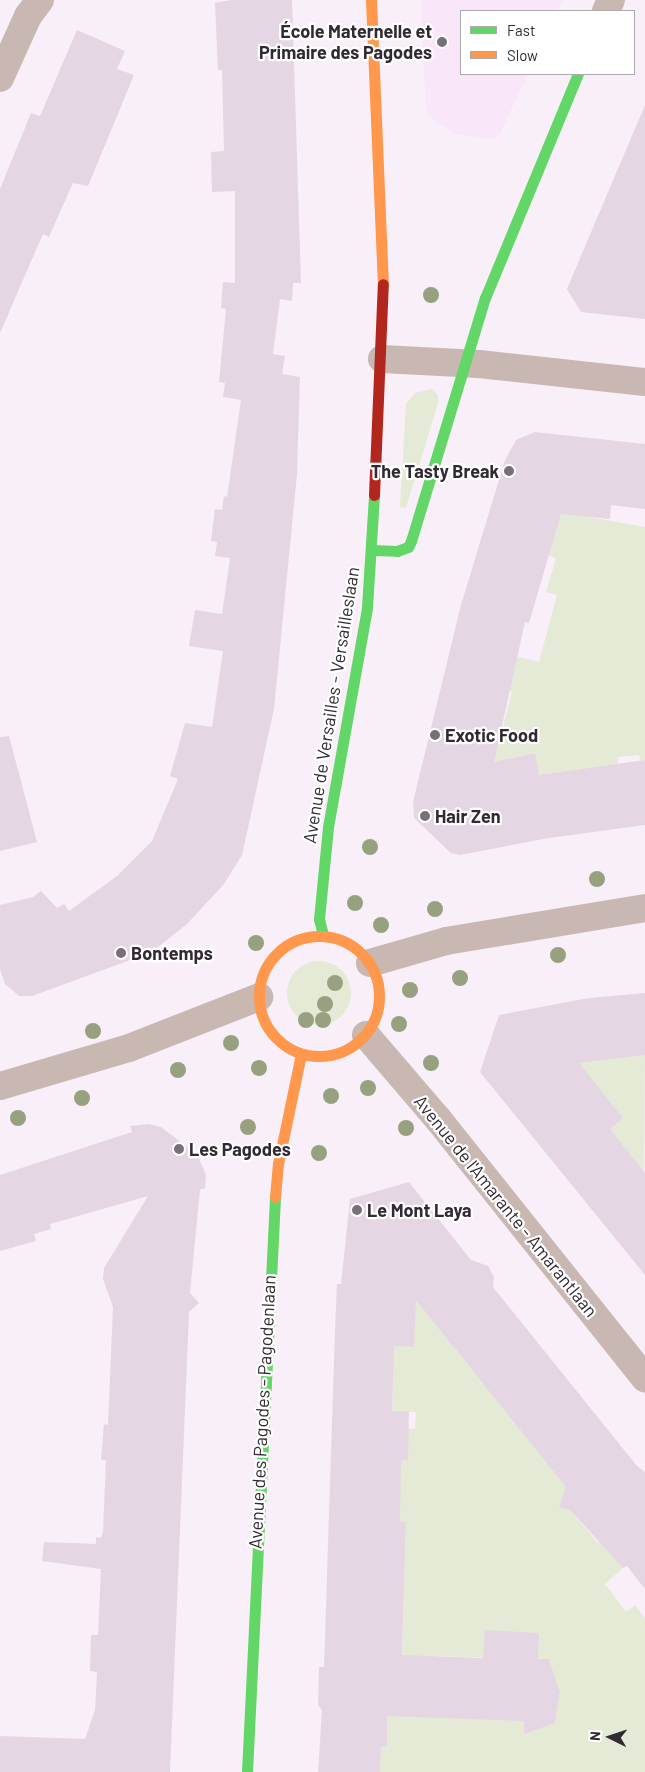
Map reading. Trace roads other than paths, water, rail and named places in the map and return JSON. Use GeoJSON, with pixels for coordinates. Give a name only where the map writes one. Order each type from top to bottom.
{"type":"FeatureCollection","features":[{"type":"Feature","properties":{"kind":"street"},"geometry":{"type":"LineString","coordinates":[[0,78],[28,16],[40,0]]}},
{"type":"Feature","properties":{"kind":"street","name":"Avenue de Versailles - Versailleslaan"},"geometry":{"type":"LineString","coordinates":[[323,935],[319,919],[328,828],[363,635],[372,550],[382,360],[384,308],[371,0]]}},
{"type":"Feature","properties":{"kind":"street"},"geometry":{"type":"LineString","coordinates":[[372,550],[397,551],[408,547],[411,542],[485,298],[523,201],[578,75]]}},
{"type":"Feature","properties":{"kind":"street"},"geometry":{"type":"LineString","coordinates":[[382,360],[464,363],[645,382]]}},
{"type":"Feature","properties":{"kind":"street"},"geometry":{"type":"LineString","coordinates":[[370,963],[446,941],[645,908]]}},
{"type":"Feature","properties":{"kind":"street"},"geometry":{"type":"LineString","coordinates":[[323,935],[350,944],[370,963],[380,992],[374,1022],[366,1035],[343,1052],[315,1057],[301,1054],[287,1047],[266,1026],[259,997],[265,970],[272,958],[295,940],[323,935]]}},
{"type":"Feature","properties":{"kind":"street"},"geometry":{"type":"LineString","coordinates":[[0,1086],[129,1048],[259,997]]}},
{"type":"Feature","properties":{"kind":"street","name":"Avenue de l'Amarante - Amarantlaan"},"geometry":{"type":"LineString","coordinates":[[366,1035],[438,1119],[645,1378]]}},
{"type":"Feature","properties":{"kind":"street","name":"Avenue des Pagodes - Pagodenlaan"},"geometry":{"type":"LineString","coordinates":[[247,1772],[270,1253],[278,1164],[301,1054]]}},
{"type":"Feature","properties":{"kind":"place","name":"École Maternelle et Primaire des Pagodes"},"geometry":{"type":"Point","coordinates":[442,42]}},
{"type":"Feature","properties":{"kind":"place","name":"The Tasty Break"},"geometry":{"type":"Point","coordinates":[509,471]}},
{"type":"Feature","properties":{"kind":"place","name":"Exotic Food"},"geometry":{"type":"Point","coordinates":[435,735]}},
{"type":"Feature","properties":{"kind":"place","name":"Hair Zen"},"geometry":{"type":"Point","coordinates":[425,816]}},
{"type":"Feature","properties":{"kind":"place","name":"Bontemps"},"geometry":{"type":"Point","coordinates":[121,953]}},
{"type":"Feature","properties":{"kind":"place","name":"Les Pagodes"},"geometry":{"type":"Point","coordinates":[179,1149]}},
{"type":"Feature","properties":{"kind":"place","name":"Le Mont Laya"},"geometry":{"type":"Point","coordinates":[357,1210]}}]}
